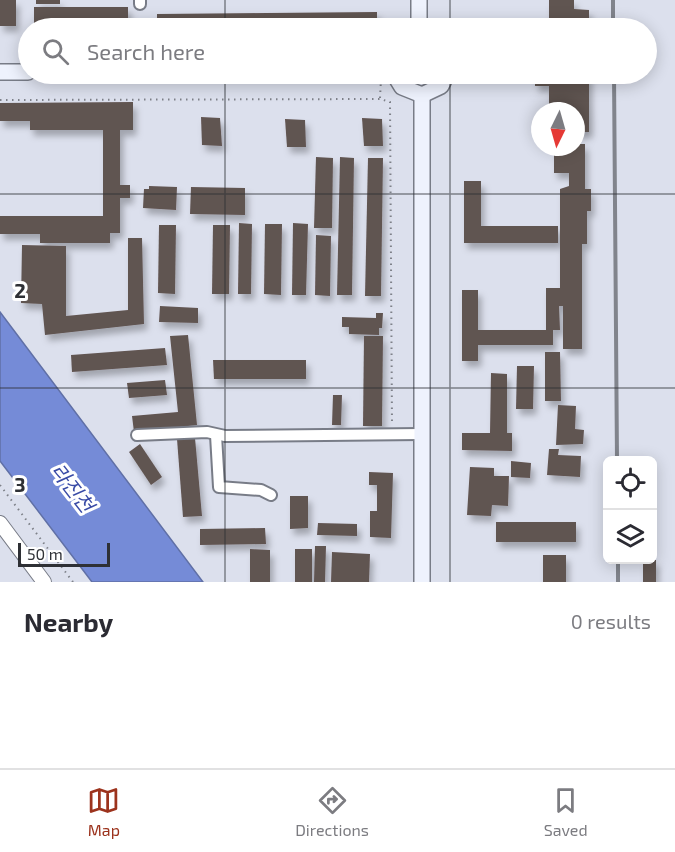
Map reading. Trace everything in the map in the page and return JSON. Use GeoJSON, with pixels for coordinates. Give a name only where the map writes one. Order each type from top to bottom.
{"type":"FeatureCollection","features":[{"type":"Feature","properties":{"kind":"main road"},"geometry":{"type":"LineString","coordinates":[[419,0],[419,18]]}},
{"type":"Feature","properties":{"kind":"main road"},"geometry":{"type":"LineString","coordinates":[[0,72],[18,72]]}},
{"type":"Feature","properties":{"kind":"main road"},"geometry":{"type":"LineString","coordinates":[[400,84],[402,87],[422,95],[442,84]]}},
{"type":"Feature","properties":{"kind":"main road"},"geometry":{"type":"LineString","coordinates":[[422,95],[422,582]]}},
{"type":"Feature","properties":{"kind":"street"},"geometry":{"type":"LineString","coordinates":[[136,435],[207,432],[216,435],[421,434]]}},
{"type":"Feature","properties":{"kind":"street"},"geometry":{"type":"LineString","coordinates":[[216,435],[219,487],[261,490],[271,495]]}},
{"type":"Feature","properties":{"kind":"street"},"geometry":{"type":"LineString","coordinates":[[0,523],[44,582]]}},
{"type":"Feature","properties":{"kind":"path"},"geometry":{"type":"LineString","coordinates":[[380,99],[381,84]]}},
{"type":"Feature","properties":{"kind":"path"},"geometry":{"type":"LineString","coordinates":[[0,100],[380,99],[390,102],[392,114],[392,434]]}},
{"type":"Feature","properties":{"kind":"path"},"geometry":{"type":"LineString","coordinates":[[0,485],[73,582]]}},
{"type":"Feature","properties":{"kind":"water","name":"라진천"},"geometry":{"type":"Polygon","coordinates":[[[0,312],[203,582],[92,582],[0,461],[0,312]]]}},
{"type":"Feature","properties":{"kind":"building"},"geometry":{"type":"Polygon","coordinates":[[[0,0],[16,0],[16,26],[0,26],[0,0]]]}},
{"type":"Feature","properties":{"kind":"building"},"geometry":{"type":"Polygon","coordinates":[[[36,0],[60,0],[60,4],[36,4],[36,0]]]}},
{"type":"Feature","properties":{"kind":"building"},"geometry":{"type":"Polygon","coordinates":[[[549,0],[574,0],[574,9],[589,10],[589,18],[549,18],[549,0]]]}},
{"type":"Feature","properties":{"kind":"building"},"geometry":{"type":"Polygon","coordinates":[[[34,7],[128,7],[128,18],[34,18],[34,7]]]}},
{"type":"Feature","properties":{"kind":"building"},"geometry":{"type":"Polygon","coordinates":[[[377,12],[377,18],[157,18],[157,14],[377,12]]]}},
{"type":"Feature","properties":{"kind":"building"},"geometry":{"type":"Polygon","coordinates":[[[535,84],[589,84],[589,132],[585,132],[585,102],[549,102],[549,86],[535,86],[535,84]]]}},
{"type":"Feature","properties":{"kind":"building"},"geometry":{"type":"Polygon","coordinates":[[[133,102],[133,130],[120,130],[120,185],[130,185],[130,198],[120,198],[120,233],[110,233],[110,243],[40,243],[40,234],[0,234],[0,216],[103,216],[103,130],[30,130],[30,121],[0,121],[0,103],[133,102]]]}},
{"type":"Feature","properties":{"kind":"building"},"geometry":{"type":"Polygon","coordinates":[[[201,117],[220,118],[222,146],[202,145],[201,117]]]}},
{"type":"Feature","properties":{"kind":"building"},"geometry":{"type":"Polygon","coordinates":[[[362,118],[382,119],[383,146],[364,146],[362,118]]]}},
{"type":"Feature","properties":{"kind":"building"},"geometry":{"type":"Polygon","coordinates":[[[285,119],[305,120],[306,147],[287,147],[285,119]]]}},
{"type":"Feature","properties":{"kind":"building"},"geometry":{"type":"Polygon","coordinates":[[[554,156],[585,156],[585,189],[591,189],[591,211],[587,211],[587,244],[582,244],[582,349],[563,349],[563,306],[559,306],[560,330],[553,330],[553,345],[478,345],[478,361],[462,361],[462,290],[478,290],[478,330],[546,330],[546,288],[560,288],[560,189],[569,186],[569,173],[554,173],[554,156]]]}},
{"type":"Feature","properties":{"kind":"building"},"geometry":{"type":"Polygon","coordinates":[[[316,157],[333,158],[332,228],[314,228],[316,157]]]}},
{"type":"Feature","properties":{"kind":"building"},"geometry":{"type":"Polygon","coordinates":[[[340,157],[354,158],[352,295],[337,295],[340,157]]]}},
{"type":"Feature","properties":{"kind":"building"},"geometry":{"type":"Polygon","coordinates":[[[368,158],[383,158],[381,296],[365,296],[368,158]]]}},
{"type":"Feature","properties":{"kind":"building"},"geometry":{"type":"Polygon","coordinates":[[[464,181],[481,181],[481,226],[558,226],[558,243],[464,243],[464,181]]]}},
{"type":"Feature","properties":{"kind":"building"},"geometry":{"type":"Polygon","coordinates":[[[149,186],[177,187],[176,210],[143,208],[144,189],[149,189],[149,186]]]}},
{"type":"Feature","properties":{"kind":"building"},"geometry":{"type":"Polygon","coordinates":[[[191,187],[245,188],[245,215],[190,214],[191,187]]]}},
{"type":"Feature","properties":{"kind":"building"},"geometry":{"type":"Polygon","coordinates":[[[239,223],[252,224],[251,294],[238,294],[239,223]]]}},
{"type":"Feature","properties":{"kind":"building"},"geometry":{"type":"Polygon","coordinates":[[[293,223],[308,224],[306,295],[292,295],[293,223]]]}},
{"type":"Feature","properties":{"kind":"building"},"geometry":{"type":"Polygon","coordinates":[[[265,224],[282,224],[281,295],[264,294],[265,224]]]}},
{"type":"Feature","properties":{"kind":"building"},"geometry":{"type":"Polygon","coordinates":[[[159,225],[176,225],[175,294],[158,293],[159,225]]]}},
{"type":"Feature","properties":{"kind":"building"},"geometry":{"type":"Polygon","coordinates":[[[213,225],[230,225],[229,294],[212,294],[213,225]]]}},
{"type":"Feature","properties":{"kind":"building"},"geometry":{"type":"Polygon","coordinates":[[[316,235],[331,236],[330,296],[315,295],[316,235]]]}},
{"type":"Feature","properties":{"kind":"building"},"geometry":{"type":"Polygon","coordinates":[[[128,238],[142,238],[144,324],[45,335],[42,304],[21,303],[22,245],[66,246],[66,316],[128,310],[128,238]]]}},
{"type":"Feature","properties":{"kind":"building"},"geometry":{"type":"Polygon","coordinates":[[[160,306],[198,308],[198,323],[159,322],[160,306]]]}},
{"type":"Feature","properties":{"kind":"building"},"geometry":{"type":"Polygon","coordinates":[[[376,313],[383,313],[379,335],[349,334],[349,327],[342,327],[342,317],[376,318],[376,313]]]}},
{"type":"Feature","properties":{"kind":"building"},"geometry":{"type":"Polygon","coordinates":[[[188,335],[197,425],[134,432],[132,416],[178,412],[170,336],[188,335]]]}},
{"type":"Feature","properties":{"kind":"building"},"geometry":{"type":"Polygon","coordinates":[[[364,336],[383,336],[382,426],[363,426],[364,336]]]}},
{"type":"Feature","properties":{"kind":"building"},"geometry":{"type":"Polygon","coordinates":[[[165,348],[167,365],[72,372],[71,355],[165,348]]]}},
{"type":"Feature","properties":{"kind":"building"},"geometry":{"type":"Polygon","coordinates":[[[545,352],[560,352],[561,401],[545,401],[545,352]]]}},
{"type":"Feature","properties":{"kind":"building"},"geometry":{"type":"Polygon","coordinates":[[[213,360],[306,360],[306,379],[214,379],[213,360]]]}},
{"type":"Feature","properties":{"kind":"building"},"geometry":{"type":"Polygon","coordinates":[[[517,366],[534,366],[533,409],[516,409],[517,366]]]}},
{"type":"Feature","properties":{"kind":"building"},"geometry":{"type":"Polygon","coordinates":[[[491,373],[507,374],[507,433],[512,433],[512,451],[462,450],[462,433],[490,433],[491,373]]]}},
{"type":"Feature","properties":{"kind":"building"},"geometry":{"type":"Polygon","coordinates":[[[165,380],[167,395],[129,398],[127,383],[165,380]]]}},
{"type":"Feature","properties":{"kind":"building"},"geometry":{"type":"Polygon","coordinates":[[[333,395],[342,395],[341,425],[332,425],[333,395]]]}},
{"type":"Feature","properties":{"kind":"building"},"geometry":{"type":"Polygon","coordinates":[[[558,405],[576,406],[575,429],[584,430],[583,444],[556,445],[558,405]]]}},
{"type":"Feature","properties":{"kind":"building"},"geometry":{"type":"Polygon","coordinates":[[[195,438],[202,516],[183,517],[177,439],[195,438]]]}},
{"type":"Feature","properties":{"kind":"building"},"geometry":{"type":"Polygon","coordinates":[[[140,444],[162,477],[151,485],[129,452],[140,444]]]}},
{"type":"Feature","properties":{"kind":"building"},"geometry":{"type":"Polygon","coordinates":[[[549,449],[559,449],[558,455],[581,456],[580,477],[547,475],[549,449]]]}},
{"type":"Feature","properties":{"kind":"building"},"geometry":{"type":"Polygon","coordinates":[[[511,461],[531,463],[530,478],[511,477],[511,461]]]}},
{"type":"Feature","properties":{"kind":"building"},"geometry":{"type":"Polygon","coordinates":[[[470,467],[494,468],[494,476],[509,476],[508,506],[492,505],[491,516],[467,515],[470,467]]]}},
{"type":"Feature","properties":{"kind":"building"},"geometry":{"type":"Polygon","coordinates":[[[369,472],[393,473],[391,538],[370,537],[370,511],[377,511],[377,485],[369,485],[369,472]]]}},
{"type":"Feature","properties":{"kind":"building"},"geometry":{"type":"Polygon","coordinates":[[[290,496],[308,496],[308,528],[290,529],[290,496]]]}},
{"type":"Feature","properties":{"kind":"building"},"geometry":{"type":"Polygon","coordinates":[[[496,522],[576,522],[576,542],[496,542],[496,522]]]}},
{"type":"Feature","properties":{"kind":"building"},"geometry":{"type":"Polygon","coordinates":[[[318,523],[357,524],[357,536],[317,535],[318,523]]]}},
{"type":"Feature","properties":{"kind":"building"},"geometry":{"type":"Polygon","coordinates":[[[265,528],[266,544],[200,545],[200,529],[265,528]]]}},
{"type":"Feature","properties":{"kind":"building"},"geometry":{"type":"Polygon","coordinates":[[[315,546],[326,546],[325,582],[314,582],[315,546]]]}},
{"type":"Feature","properties":{"kind":"building"},"geometry":{"type":"Polygon","coordinates":[[[250,549],[270,550],[270,582],[250,582],[250,549]]]}},
{"type":"Feature","properties":{"kind":"building"},"geometry":{"type":"Polygon","coordinates":[[[295,549],[312,549],[312,582],[295,582],[295,549]]]}},
{"type":"Feature","properties":{"kind":"building"},"geometry":{"type":"Polygon","coordinates":[[[332,552],[370,554],[369,582],[331,582],[332,552]]]}},
{"type":"Feature","properties":{"kind":"building"},"geometry":{"type":"Polygon","coordinates":[[[543,555],[566,555],[566,582],[543,582],[543,555]]]}},
{"type":"Feature","properties":{"kind":"building"},"geometry":{"type":"Polygon","coordinates":[[[643,564],[656,564],[656,582],[643,582],[643,564]]]}},
{"type":"Feature","properties":{"kind":"railway"},"geometry":{"type":"LineString","coordinates":[[613,0],[613,18]]}},
{"type":"Feature","properties":{"kind":"railway"},"geometry":{"type":"LineString","coordinates":[[614,84],[617,456]]}},
{"type":"Feature","properties":{"kind":"railway"},"geometry":{"type":"LineString","coordinates":[[618,564],[618,582]]}}]}
